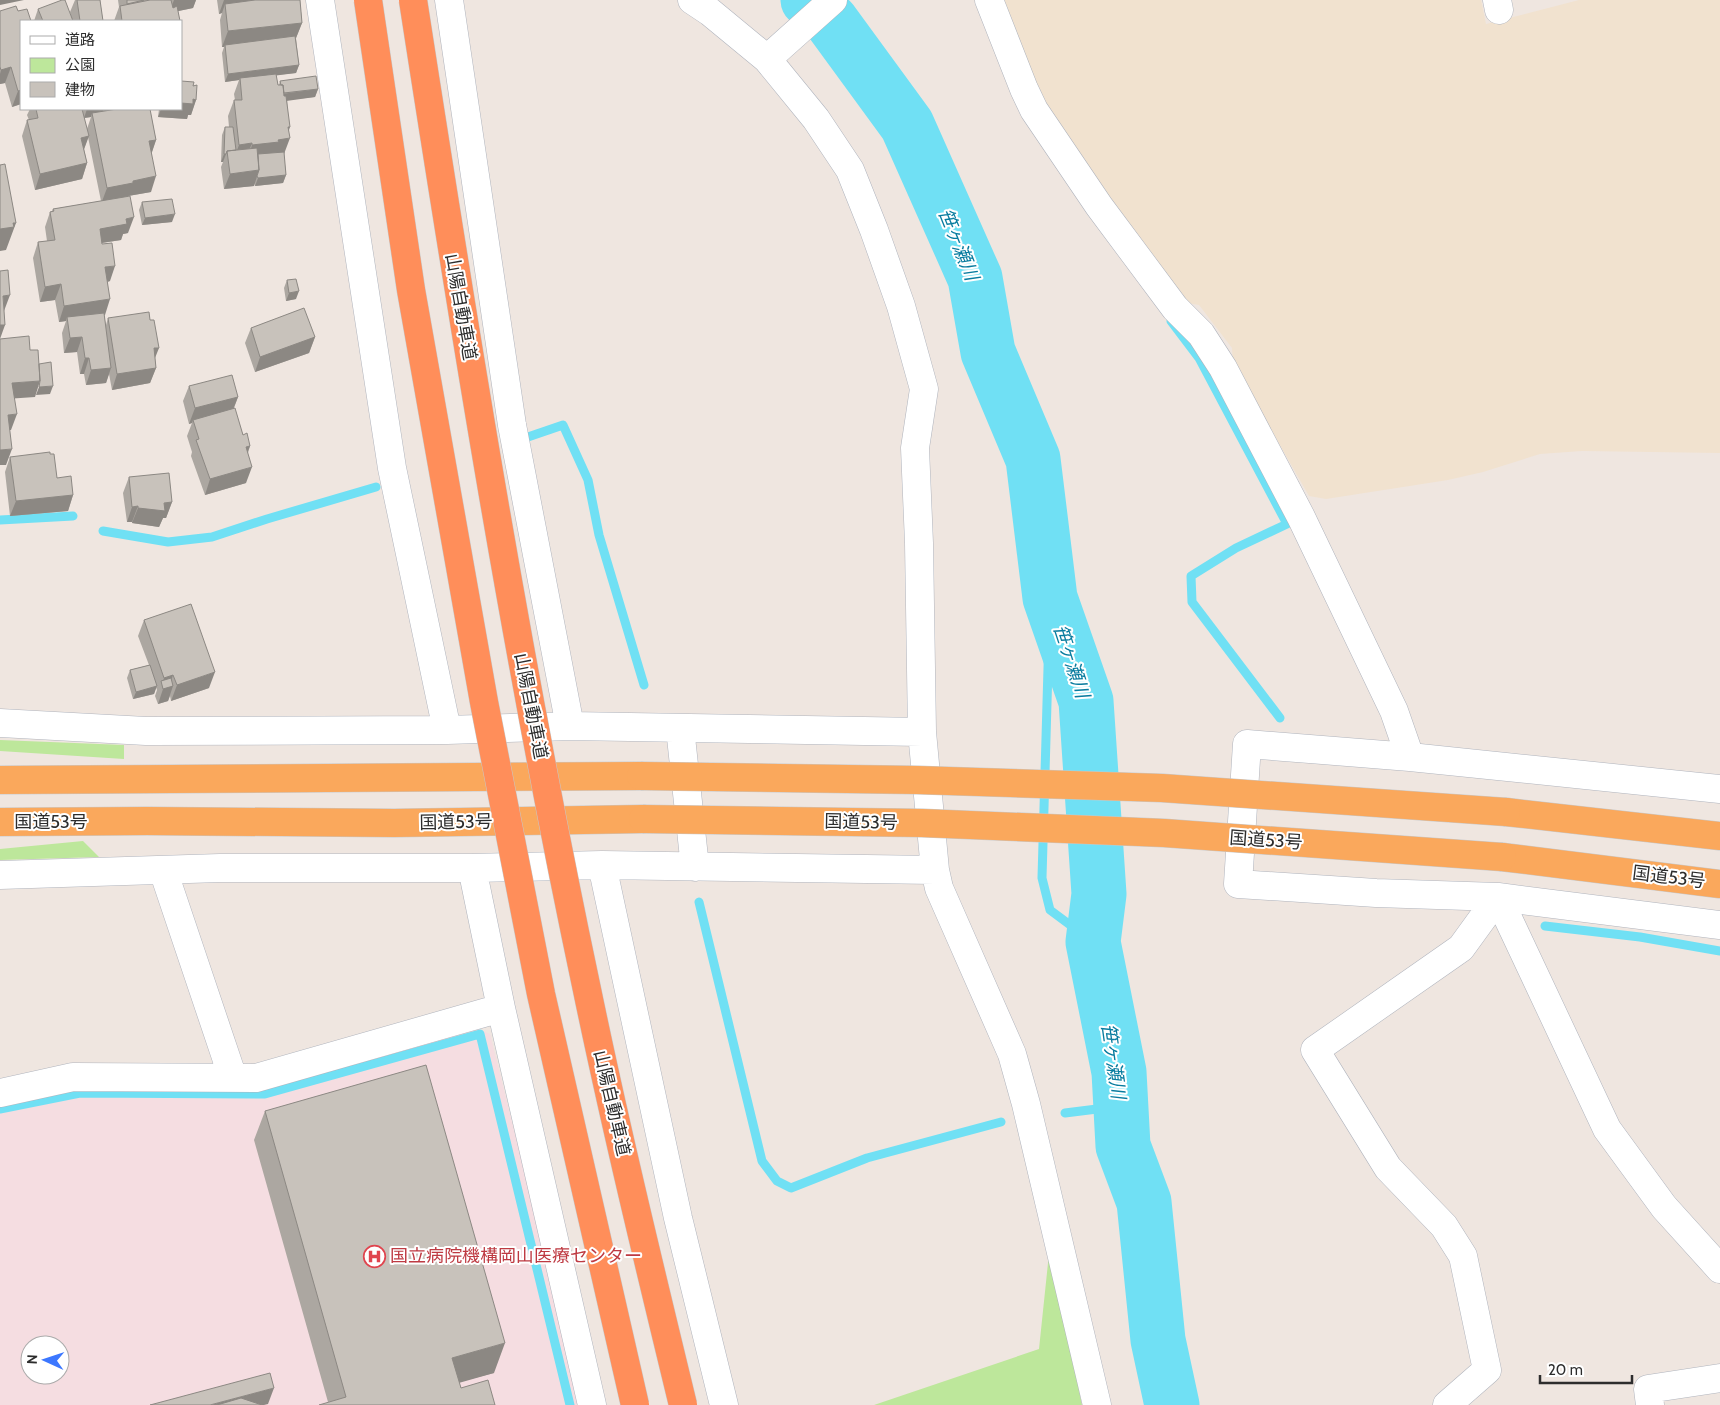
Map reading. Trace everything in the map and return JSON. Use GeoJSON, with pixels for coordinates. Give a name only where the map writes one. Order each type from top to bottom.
{"type":"FeatureCollection","features":[{"type":"Feature","properties":{"kind":"highway"},"geometry":{"type":"LineString","coordinates":[[368,0],[410,290],[484,702],[541,994],[635,1405]]}},
{"type":"Feature","properties":{"kind":"highway","name":"山陽自動車道"},"geometry":{"type":"LineString","coordinates":[[413,0],[457,282],[530,701],[586,985],[683,1405]]}},
{"type":"Feature","properties":{"kind":"highway"},"geometry":{"type":"LineString","coordinates":[[0,780],[641,776],[917,780],[1162,788],[1506,812],[1720,836]]}},
{"type":"Feature","properties":{"kind":"highway","name":"国道53号"},"geometry":{"type":"LineString","coordinates":[[0,822],[394,823],[643,819],[922,823],[1164,833],[1502,857],[1720,884]]}},
{"type":"Feature","properties":{"kind":"highway"},"geometry":{"type":"LineString","coordinates":[[0,836],[90,822]]}},
{"type":"Feature","properties":{"kind":"street"},"geometry":{"type":"LineString","coordinates":[[320,0],[392,468],[446,730]]}},
{"type":"Feature","properties":{"kind":"street"},"geometry":{"type":"LineString","coordinates":[[449,0],[512,424],[570,726]]}},
{"type":"Feature","properties":{"kind":"street"},"geometry":{"type":"LineString","coordinates":[[692,0],[774,52],[850,170],[898,298],[924,389],[915,448],[919,543],[922,732],[935,870],[939,888],[1012,1054],[1026,1104],[1096,1405]]}},
{"type":"Feature","properties":{"kind":"street"},"geometry":{"type":"LineString","coordinates":[[774,52],[833,0]]}},
{"type":"Feature","properties":{"kind":"street"},"geometry":{"type":"LineString","coordinates":[[987,2],[1034,110],[1099,206],[1175,308],[1202,334],[1223,368],[1301,517],[1394,711],[1410,756]]}},
{"type":"Feature","properties":{"kind":"street"},"geometry":{"type":"LineString","coordinates":[[0,722],[146,731],[446,730],[570,726],[922,732]]}},
{"type":"Feature","properties":{"kind":"street"},"geometry":{"type":"LineString","coordinates":[[680,728],[695,867]]}},
{"type":"Feature","properties":{"kind":"street"},"geometry":{"type":"LineString","coordinates":[[1720,788],[1410,756],[1247,744],[1238,884],[1376,893],[1498,897],[1720,925]]}},
{"type":"Feature","properties":{"kind":"street"},"geometry":{"type":"LineString","coordinates":[[0,875],[220,868],[472,868],[602,865],[935,870]]}},
{"type":"Feature","properties":{"kind":"street"},"geometry":{"type":"LineString","coordinates":[[602,865],[678,1218],[724,1405]]}},
{"type":"Feature","properties":{"kind":"street"},"geometry":{"type":"LineString","coordinates":[[472,868],[501,1008],[592,1405]]}},
{"type":"Feature","properties":{"kind":"street"},"geometry":{"type":"LineString","coordinates":[[163,870],[233,1078]]}},
{"type":"Feature","properties":{"kind":"street"},"geometry":{"type":"LineString","coordinates":[[1498,897],[1607,1129],[1664,1208],[1720,1269]]}},
{"type":"Feature","properties":{"kind":"street"},"geometry":{"type":"LineString","coordinates":[[1447,1405],[1487,1370],[1463,1256],[1444,1226],[1388,1168],[1315,1050],[1462,948],[1498,897]]}},
{"type":"Feature","properties":{"kind":"street"},"geometry":{"type":"LineString","coordinates":[[0,1093],[73,1077],[256,1078],[501,1008]]}},
{"type":"Feature","properties":{"kind":"street"},"geometry":{"type":"LineString","coordinates":[[1650,1405],[1648,1388],[1720,1378]]}},
{"type":"Feature","properties":{"kind":"shaded area"},"geometry":{"type":"Polygon","coordinates":[[[1004,0],[1481,0],[1486,24],[1579,0],[1720,0],[1720,453],[1582,451],[1540,454],[1483,472],[1448,480],[1326,499],[1309,496],[1233,363],[1232,348],[1199,305],[1182,302],[1042,103],[1018,43],[1004,0]]]}},
{"type":"Feature","properties":{"kind":"shaded area"},"geometry":{"type":"Polygon","coordinates":[[[479,1029],[490,1034],[583,1405],[0,1405],[0,1104],[83,1087],[265,1090],[479,1029]]]}},
{"type":"Feature","properties":{"kind":"green space"},"geometry":{"type":"Polygon","coordinates":[[[0,740],[124,745],[124,759],[0,751],[0,740]]]}},
{"type":"Feature","properties":{"kind":"green space"},"geometry":{"type":"Polygon","coordinates":[[[83,841],[99,857],[0,860],[0,849],[83,841]]]}},
{"type":"Feature","properties":{"kind":"green space"},"geometry":{"type":"Polygon","coordinates":[[[1050,1244],[1082,1405],[874,1405],[1039,1349],[1050,1244]]]}},
{"type":"Feature","properties":{"kind":"building"},"geometry":{"type":"Polygon","coordinates":[[[65,0],[73,20],[43,20],[38,9],[65,0]]]}},
{"type":"Feature","properties":{"kind":"building"},"geometry":{"type":"Polygon","coordinates":[[[77,0],[100,0],[103,20],[80,20],[77,0]]]}},
{"type":"Feature","properties":{"kind":"building"},"geometry":{"type":"Polygon","coordinates":[[[127,0],[144,0],[127,4],[127,0]]]}},
{"type":"Feature","properties":{"kind":"building"},"geometry":{"type":"Polygon","coordinates":[[[150,0],[171,0],[173,8],[177,6],[180,20],[122,20],[120,6],[150,0]]]}},
{"type":"Feature","properties":{"kind":"building"},"geometry":{"type":"Polygon","coordinates":[[[255,0],[300,0],[302,23],[228,31],[225,4],[255,0]]]}},
{"type":"Feature","properties":{"kind":"building"},"geometry":{"type":"Polygon","coordinates":[[[16,6],[18,11],[27,9],[31,20],[20,20],[20,90],[18,91],[11,67],[1,70],[0,67],[0,11],[16,6]]]}},
{"type":"Feature","properties":{"kind":"building"},"geometry":{"type":"Polygon","coordinates":[[[295,36],[299,65],[228,74],[225,45],[295,36]]]}},
{"type":"Feature","properties":{"kind":"building"},"geometry":{"type":"Polygon","coordinates":[[[276,74],[278,85],[283,85],[284,96],[286,96],[290,138],[278,140],[279,142],[239,145],[234,100],[242,100],[240,78],[276,74]]]}},
{"type":"Feature","properties":{"kind":"building"},"geometry":{"type":"Polygon","coordinates":[[[316,76],[318,89],[284,93],[283,85],[281,85],[280,81],[316,76]]]}},
{"type":"Feature","properties":{"kind":"building"},"geometry":{"type":"Polygon","coordinates":[[[182,81],[194,82],[193,86],[197,85],[196,100],[193,99],[193,104],[182,103],[182,81]]]}},
{"type":"Feature","properties":{"kind":"building"},"geometry":{"type":"Polygon","coordinates":[[[36,110],[82,110],[89,136],[81,138],[87,163],[40,174],[27,120],[38,118],[36,110]]]}},
{"type":"Feature","properties":{"kind":"building"},"geometry":{"type":"Polygon","coordinates":[[[111,110],[150,110],[156,140],[149,141],[156,176],[107,188],[92,113],[111,110]]]}},
{"type":"Feature","properties":{"kind":"building"},"geometry":{"type":"Polygon","coordinates":[[[225,127],[233,127],[236,150],[227,151],[224,154],[225,127]]]}},
{"type":"Feature","properties":{"kind":"building"},"geometry":{"type":"Polygon","coordinates":[[[257,148],[259,170],[230,174],[227,151],[257,148]]]}},
{"type":"Feature","properties":{"kind":"building"},"geometry":{"type":"Polygon","coordinates":[[[284,152],[286,175],[258,178],[258,154],[284,152]]]}},
{"type":"Feature","properties":{"kind":"building"},"geometry":{"type":"Polygon","coordinates":[[[5,164],[16,223],[13,223],[14,227],[0,229],[0,165],[5,164]]]}},
{"type":"Feature","properties":{"kind":"building"},"geometry":{"type":"Polygon","coordinates":[[[130,196],[134,217],[126,219],[127,224],[100,229],[102,244],[112,243],[115,266],[105,267],[110,299],[64,306],[61,284],[45,287],[38,242],[55,240],[50,212],[54,211],[53,209],[130,196]]]}},
{"type":"Feature","properties":{"kind":"building"},"geometry":{"type":"Polygon","coordinates":[[[172,199],[175,214],[145,218],[142,202],[172,199]]]}},
{"type":"Feature","properties":{"kind":"building"},"geometry":{"type":"Polygon","coordinates":[[[8,270],[10,295],[3,296],[5,325],[0,325],[0,271],[8,270]]]}},
{"type":"Feature","properties":{"kind":"building"},"geometry":{"type":"Polygon","coordinates":[[[296,279],[299,291],[289,293],[287,280],[296,279]]]}},
{"type":"Feature","properties":{"kind":"building"},"geometry":{"type":"Polygon","coordinates":[[[304,308],[315,337],[260,357],[251,328],[304,308]]]}},
{"type":"Feature","properties":{"kind":"building"},"geometry":{"type":"Polygon","coordinates":[[[149,312],[150,320],[154,320],[159,348],[154,348],[156,368],[117,374],[108,318],[149,312]]]}},
{"type":"Feature","properties":{"kind":"building"},"geometry":{"type":"Polygon","coordinates":[[[104,313],[111,368],[91,370],[89,358],[85,358],[82,337],[70,338],[67,317],[104,313]]]}},
{"type":"Feature","properties":{"kind":"building"},"geometry":{"type":"Polygon","coordinates":[[[29,336],[30,350],[38,350],[40,381],[12,383],[17,414],[8,415],[12,449],[0,450],[0,339],[29,336]]]}},
{"type":"Feature","properties":{"kind":"building"},"geometry":{"type":"Polygon","coordinates":[[[51,362],[53,386],[39,387],[39,364],[51,362]]]}},
{"type":"Feature","properties":{"kind":"building"},"geometry":{"type":"Polygon","coordinates":[[[232,375],[238,397],[195,408],[189,386],[232,375]]]}},
{"type":"Feature","properties":{"kind":"building"},"geometry":{"type":"Polygon","coordinates":[[[235,408],[243,435],[247,433],[250,446],[246,447],[252,467],[210,479],[196,440],[199,439],[193,420],[235,408]]]}},
{"type":"Feature","properties":{"kind":"building"},"geometry":{"type":"Polygon","coordinates":[[[50,452],[50,454],[54,454],[57,478],[71,476],[73,495],[16,501],[10,457],[50,452]]]}},
{"type":"Feature","properties":{"kind":"building"},"geometry":{"type":"Polygon","coordinates":[[[169,473],[172,502],[164,503],[165,511],[138,508],[138,506],[132,507],[129,477],[169,473]]]}},
{"type":"Feature","properties":{"kind":"building"},"geometry":{"type":"Polygon","coordinates":[[[191,604],[215,672],[177,685],[173,675],[164,678],[144,620],[191,604]]]}},
{"type":"Feature","properties":{"kind":"building"},"geometry":{"type":"Polygon","coordinates":[[[150,665],[157,686],[136,692],[130,670],[150,665]]]}},
{"type":"Feature","properties":{"kind":"building"},"geometry":{"type":"Polygon","coordinates":[[[171,678],[173,686],[163,689],[161,681],[171,678]]]}},
{"type":"Feature","properties":{"kind":"building","name":"国立病院機構岡山医療センター"},"geometry":{"type":"Polygon","coordinates":[[[426,1065],[505,1343],[452,1358],[461,1388],[488,1380],[495,1405],[319,1405],[346,1397],[265,1111],[426,1065]]]}},
{"type":"Feature","properties":{"kind":"building"},"geometry":{"type":"Polygon","coordinates":[[[270,1373],[274,1388],[210,1405],[150,1405],[270,1373]]]}},
{"type":"Feature","properties":{"kind":"building"},"geometry":{"type":"Polygon","coordinates":[[[241,1398],[262,1405],[217,1405],[241,1398]]]}},
{"type":"Feature","properties":{"kind":"waterway","name":"笹ヶ瀬川"},"geometry":{"type":"LineString","coordinates":[[808,0],[831,21],[907,125],[975,278],[988,352],[1033,459],[1050,598],[1086,701],[1099,894],[1093,942],[1119,1072],[1123,1146],[1144,1202],[1158,1340],[1172,1405]]}},
{"type":"Feature","properties":{"kind":"waterway"},"geometry":{"type":"LineString","coordinates":[[1171,321],[1199,358],[1287,524],[1236,548],[1191,576],[1192,602],[1280,718]]}},
{"type":"Feature","properties":{"kind":"waterway"},"geometry":{"type":"LineString","coordinates":[[525,438],[563,425],[588,480],[599,535],[644,685]]}},
{"type":"Feature","properties":{"kind":"waterway"},"geometry":{"type":"LineString","coordinates":[[103,531],[168,542],[212,537],[376,487]]}},
{"type":"Feature","properties":{"kind":"waterway"},"geometry":{"type":"LineString","coordinates":[[0,520],[73,516]]}},
{"type":"Feature","properties":{"kind":"waterway"},"geometry":{"type":"LineString","coordinates":[[1050,598],[1042,878],[1050,910],[1093,942]]}},
{"type":"Feature","properties":{"kind":"waterway"},"geometry":{"type":"LineString","coordinates":[[699,902],[762,1161],[777,1181],[791,1188],[867,1158],[1001,1122]]}},
{"type":"Feature","properties":{"kind":"waterway"},"geometry":{"type":"LineString","coordinates":[[1545,926],[1640,937],[1720,951]]}},
{"type":"Feature","properties":{"kind":"waterway"},"geometry":{"type":"LineString","coordinates":[[0,1109],[80,1093],[265,1094],[480,1034],[570,1405]]}},
{"type":"Feature","properties":{"kind":"waterway"},"geometry":{"type":"LineString","coordinates":[[1065,1113],[1121,1106]]}},
{"type":"Feature","properties":{"kind":"place","name":"国立病院機構岡山医療センター"},"geometry":{"type":"Point","coordinates":[374,1256]}}]}
